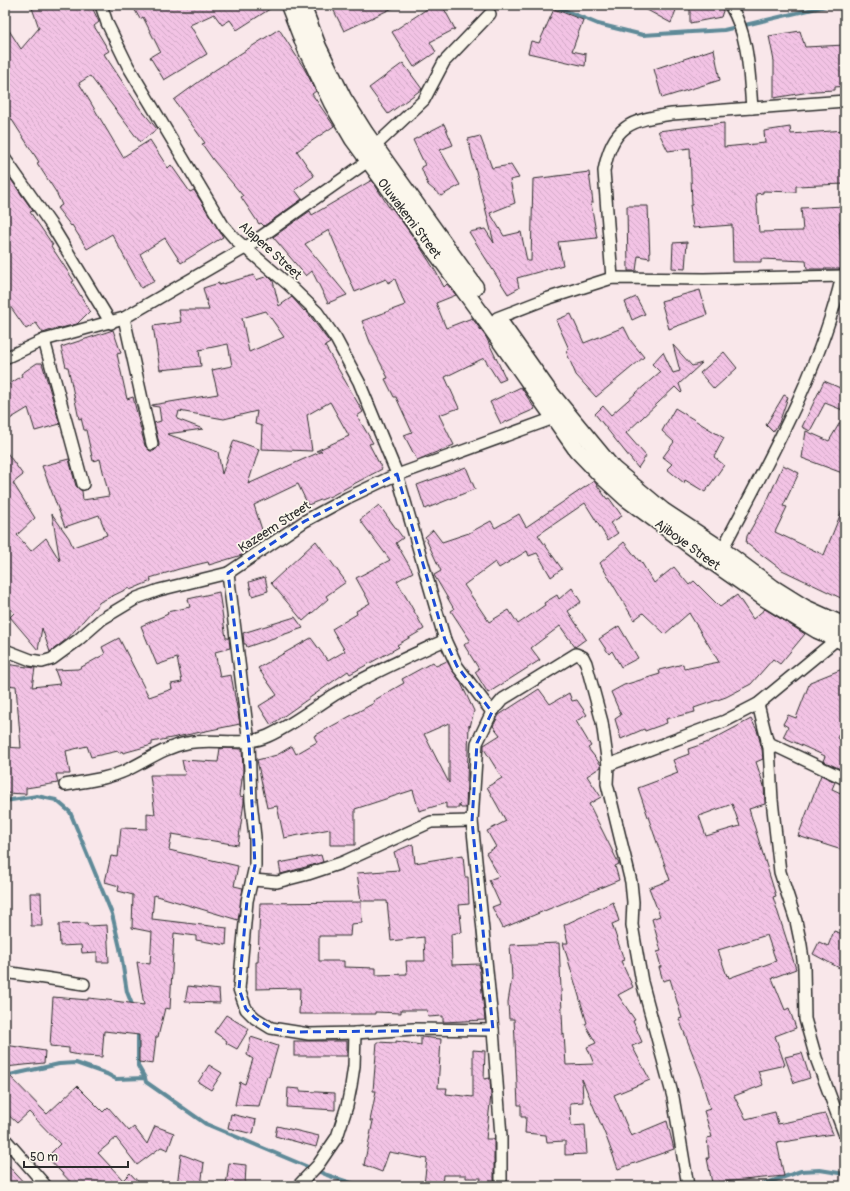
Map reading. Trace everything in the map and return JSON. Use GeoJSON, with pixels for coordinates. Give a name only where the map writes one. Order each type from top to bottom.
{"type":"FeatureCollection","features":[{"type":"Feature","properties":{"kind":"street","name":"Alapere Street"},"geometry":{"type":"LineString","coordinates":[[101,5],[107,23],[132,73],[223,224],[245,248],[290,285],[317,312],[336,339],[359,382],[397,474],[445,640],[457,666],[492,712]]}},
{"type":"Feature","properties":{"kind":"street","name":"Oluwakemi Street"},"geometry":{"type":"LineString","coordinates":[[289,5],[307,52],[332,104],[497,318],[547,389],[559,414]]}},
{"type":"Feature","properties":{"kind":"street","name":"Oluwakemi Street"},"geometry":{"type":"LineString","coordinates":[[302,5],[318,46],[371,154],[482,315],[559,414]]}},
{"type":"Feature","properties":{"kind":"street"},"geometry":{"type":"LineString","coordinates":[[730,5],[736,15],[743,36],[748,60],[752,108]]}},
{"type":"Feature","properties":{"kind":"street"},"geometry":{"type":"LineString","coordinates":[[5,358],[44,340],[111,323],[124,318],[245,248],[371,154],[424,100],[444,62],[490,14]]}},
{"type":"Feature","properties":{"kind":"street"},"geometry":{"type":"LineString","coordinates":[[612,278],[604,171],[607,154],[616,136],[627,125],[645,118],[845,101]]}},
{"type":"Feature","properties":{"kind":"street"},"geometry":{"type":"LineString","coordinates":[[6,165],[52,226],[111,323]]}},
{"type":"Feature","properties":{"kind":"street"},"geometry":{"type":"LineString","coordinates":[[497,318],[546,299],[612,278],[704,279],[844,276],[835,308],[812,371],[780,438],[722,550]]}},
{"type":"Feature","properties":{"kind":"street"},"geometry":{"type":"LineString","coordinates":[[124,318],[152,444]]}},
{"type":"Feature","properties":{"kind":"street"},"geometry":{"type":"LineString","coordinates":[[44,340],[83,484]]}},
{"type":"Feature","properties":{"kind":"street","name":"Kazeem Street"},"geometry":{"type":"LineString","coordinates":[[5,650],[31,660],[42,662],[52,659],[78,640],[102,619],[137,598],[159,590],[228,573],[305,521],[347,498],[397,474],[559,414]]}},
{"type":"Feature","properties":{"kind":"street","name":"Ajiboye Street"},"geometry":{"type":"LineString","coordinates":[[559,414],[589,442],[613,469],[663,510],[722,550],[773,588],[805,608],[842,636]]}},
{"type":"Feature","properties":{"kind":"street","name":"Ajiboye Street"},"geometry":{"type":"LineString","coordinates":[[559,414],[577,450],[601,476],[626,498],[766,599],[817,630],[842,636]]}},
{"type":"Feature","properties":{"kind":"street"},"geometry":{"type":"LineString","coordinates":[[228,573],[249,743],[255,866],[247,901],[239,989],[246,1009],[271,1028],[309,1034],[355,1033],[413,1029],[493,1030]]}},
{"type":"Feature","properties":{"kind":"street"},"geometry":{"type":"LineString","coordinates":[[608,765],[725,721],[758,704],[842,636]]}},
{"type":"Feature","properties":{"kind":"street"},"geometry":{"type":"LineString","coordinates":[[65,785],[108,777],[126,771],[171,748],[188,742],[249,743],[267,737],[308,714],[334,696],[363,679],[445,640]]}},
{"type":"Feature","properties":{"kind":"street"},"geometry":{"type":"LineString","coordinates":[[501,1180],[501,1136],[493,1030],[472,821],[477,743],[492,712],[504,699],[576,654],[582,657],[586,663],[602,722],[608,765],[607,784],[631,882],[633,902],[632,925],[642,982],[673,1096],[688,1183]]}},
{"type":"Feature","properties":{"kind":"street"},"geometry":{"type":"LineString","coordinates":[[758,704],[767,742],[780,872],[796,922],[801,945],[804,967],[805,1019],[816,1058],[844,1133]]}},
{"type":"Feature","properties":{"kind":"street"},"geometry":{"type":"LineString","coordinates":[[767,742],[845,779]]}},
{"type":"Feature","properties":{"kind":"street"},"geometry":{"type":"LineString","coordinates":[[253,880],[277,882],[308,874],[341,863],[431,822],[472,821]]}},
{"type":"Feature","properties":{"kind":"street"},"geometry":{"type":"LineString","coordinates":[[5,972],[84,984]]}},
{"type":"Feature","properties":{"kind":"street"},"geometry":{"type":"LineString","coordinates":[[302,1182],[318,1165],[337,1136],[348,1106],[354,1066],[355,1033]]}},
{"type":"Feature","properties":{"kind":"street"},"geometry":{"type":"LineString","coordinates":[[5,1139],[46,1186]]}},
{"type":"Feature","properties":{"kind":"highlighted area"},"geometry":{"type":"Polygon","coordinates":[[[397,474],[445,640],[457,666],[492,712],[477,743],[472,821],[493,1030],[290,1032],[271,1028],[255,1018],[246,1009],[239,989],[247,901],[255,866],[249,743],[228,573],[305,521],[397,474]]]}},
{"type":"Feature","properties":{"kind":"building"},"geometry":{"type":"Polygon","coordinates":[[[31,5],[91,5],[99,22],[94,26],[109,51],[104,54],[139,107],[157,129],[140,142],[90,76],[79,83],[123,157],[150,140],[168,168],[171,165],[190,192],[194,190],[223,237],[181,263],[165,238],[140,254],[155,281],[141,288],[112,234],[87,249],[72,225],[71,226],[57,208],[62,205],[56,192],[37,163],[39,162],[5,109],[5,24],[21,49],[39,28],[31,5]]]}},
{"type":"Feature","properties":{"kind":"building"},"geometry":{"type":"Polygon","coordinates":[[[132,5],[276,5],[237,30],[230,20],[222,25],[214,14],[190,25],[207,54],[164,80],[150,57],[160,51],[143,17],[140,19],[132,5]]]}},
{"type":"Feature","properties":{"kind":"building"},"geometry":{"type":"Polygon","coordinates":[[[331,5],[399,5],[344,31],[331,5]]]}},
{"type":"Feature","properties":{"kind":"building"},"geometry":{"type":"Polygon","coordinates":[[[433,5],[442,5],[455,29],[430,42],[436,52],[414,67],[392,32],[433,5]]]}},
{"type":"Feature","properties":{"kind":"building"},"geometry":{"type":"Polygon","coordinates":[[[638,5],[678,5],[671,23],[638,5]]]}},
{"type":"Feature","properties":{"kind":"building"},"geometry":{"type":"Polygon","coordinates":[[[690,5],[720,5],[723,11],[721,17],[690,23],[690,5]]]}},
{"type":"Feature","properties":{"kind":"building"},"geometry":{"type":"Polygon","coordinates":[[[554,9],[583,20],[572,51],[586,54],[585,66],[528,53],[531,41],[539,43],[554,9]]]}},
{"type":"Feature","properties":{"kind":"building"},"geometry":{"type":"Polygon","coordinates":[[[279,29],[304,68],[316,91],[312,94],[334,126],[297,151],[314,176],[295,190],[302,199],[264,226],[261,223],[259,224],[241,197],[243,196],[214,161],[202,144],[205,143],[174,100],[215,70],[279,29]]]}},
{"type":"Feature","properties":{"kind":"building"},"geometry":{"type":"Polygon","coordinates":[[[800,31],[805,47],[845,45],[845,86],[835,87],[835,90],[815,91],[774,98],[774,61],[769,36],[800,31]]]}},
{"type":"Feature","properties":{"kind":"building"},"geometry":{"type":"Polygon","coordinates":[[[714,49],[720,80],[662,98],[654,69],[714,49]]]}},
{"type":"Feature","properties":{"kind":"building"},"geometry":{"type":"Polygon","coordinates":[[[403,63],[422,89],[388,114],[369,88],[403,63]]]}},
{"type":"Feature","properties":{"kind":"building"},"geometry":{"type":"Polygon","coordinates":[[[724,123],[724,147],[765,143],[764,131],[790,127],[791,134],[845,130],[845,184],[796,186],[796,192],[763,191],[763,193],[756,194],[759,232],[803,231],[801,208],[845,206],[845,222],[839,222],[842,269],[807,269],[806,261],[761,259],[761,262],[733,262],[732,225],[693,228],[690,205],[692,205],[690,148],[668,151],[658,131],[724,123]]]}},
{"type":"Feature","properties":{"kind":"building"},"geometry":{"type":"Polygon","coordinates":[[[444,124],[453,145],[440,150],[460,185],[441,196],[428,185],[421,167],[425,165],[413,140],[444,124]]]}},
{"type":"Feature","properties":{"kind":"building"},"geometry":{"type":"Polygon","coordinates":[[[480,136],[492,168],[511,165],[519,178],[510,180],[515,203],[490,213],[504,236],[521,232],[527,261],[531,261],[533,179],[589,172],[593,203],[591,203],[597,238],[558,242],[563,265],[517,278],[519,288],[508,294],[469,232],[485,229],[494,243],[468,139],[480,136]]]}},
{"type":"Feature","properties":{"kind":"building"},"geometry":{"type":"Polygon","coordinates":[[[5,171],[33,211],[30,212],[53,245],[51,246],[74,281],[72,282],[90,311],[77,324],[57,328],[43,333],[36,323],[26,329],[5,299],[5,171]]]}},
{"type":"Feature","properties":{"kind":"building"},"geometry":{"type":"Polygon","coordinates":[[[372,180],[390,209],[392,208],[419,245],[444,287],[447,284],[456,295],[436,303],[446,328],[472,318],[486,337],[506,379],[499,382],[484,358],[445,377],[459,408],[439,415],[454,445],[417,460],[404,435],[412,432],[396,397],[394,397],[385,379],[388,378],[370,342],[362,321],[405,305],[395,279],[388,283],[386,279],[355,292],[329,230],[305,244],[347,295],[328,303],[312,271],[306,276],[273,237],[310,211],[312,215],[372,180]]]}},
{"type":"Feature","properties":{"kind":"building"},"geometry":{"type":"Polygon","coordinates":[[[627,206],[648,206],[650,258],[638,256],[636,271],[628,271],[627,206]]]}},
{"type":"Feature","properties":{"kind":"building"},"geometry":{"type":"Polygon","coordinates":[[[687,242],[685,269],[672,268],[673,243],[687,242]]]}},
{"type":"Feature","properties":{"kind":"building"},"geometry":{"type":"Polygon","coordinates":[[[254,275],[256,280],[268,276],[273,281],[279,306],[292,297],[304,311],[305,310],[308,313],[330,343],[325,346],[363,412],[357,416],[373,443],[369,444],[382,469],[331,496],[308,505],[298,484],[254,505],[265,539],[247,550],[248,551],[242,555],[209,565],[208,562],[150,578],[151,581],[130,590],[129,588],[100,602],[67,639],[50,652],[42,628],[38,650],[10,617],[14,613],[5,602],[5,450],[23,475],[13,483],[35,518],[17,535],[31,551],[46,538],[60,561],[52,514],[69,538],[73,547],[107,535],[99,515],[65,527],[42,466],[69,459],[76,486],[82,491],[83,500],[109,496],[100,459],[93,461],[86,430],[84,430],[81,418],[79,419],[68,367],[66,367],[61,347],[113,330],[121,353],[117,354],[127,399],[133,397],[145,446],[150,451],[154,451],[159,446],[159,443],[154,423],[161,421],[159,407],[152,405],[218,394],[212,370],[232,366],[228,344],[199,350],[201,366],[160,370],[153,326],[181,322],[179,310],[209,310],[203,288],[219,283],[219,285],[254,275]],[[266,311],[242,318],[249,352],[284,337],[266,311]],[[330,402],[307,415],[312,451],[261,449],[262,426],[255,424],[257,411],[224,419],[179,411],[177,419],[203,429],[167,434],[218,452],[222,474],[234,440],[259,449],[248,484],[322,451],[316,451],[349,436],[330,402]]]}},
{"type":"Feature","properties":{"kind":"building"},"geometry":{"type":"Polygon","coordinates":[[[700,290],[707,315],[669,329],[661,301],[700,290]]]}},
{"type":"Feature","properties":{"kind":"building"},"geometry":{"type":"Polygon","coordinates":[[[636,297],[645,314],[632,320],[625,302],[636,297]]]}},
{"type":"Feature","properties":{"kind":"building"},"geometry":{"type":"Polygon","coordinates":[[[571,314],[584,343],[624,327],[631,341],[644,357],[596,397],[576,375],[566,351],[569,349],[556,320],[571,314]]]}},
{"type":"Feature","properties":{"kind":"building"},"geometry":{"type":"Polygon","coordinates":[[[673,345],[692,366],[702,363],[679,384],[681,393],[675,387],[626,433],[646,456],[638,468],[595,414],[603,406],[611,415],[660,372],[652,364],[663,352],[673,373],[680,371],[673,345]]]}},
{"type":"Feature","properties":{"kind":"building"},"geometry":{"type":"Polygon","coordinates":[[[724,352],[737,368],[714,389],[700,373],[724,352]]]}},
{"type":"Feature","properties":{"kind":"building"},"geometry":{"type":"Polygon","coordinates":[[[37,363],[42,363],[60,424],[35,431],[28,408],[5,422],[5,387],[22,376],[21,374],[37,363]]]}},
{"type":"Feature","properties":{"kind":"building"},"geometry":{"type":"Polygon","coordinates":[[[824,381],[845,390],[845,411],[825,403],[810,431],[802,427],[824,381]]]}},
{"type":"Feature","properties":{"kind":"building"},"geometry":{"type":"Polygon","coordinates":[[[521,387],[535,409],[501,424],[490,402],[521,387]]]}},
{"type":"Feature","properties":{"kind":"building"},"geometry":{"type":"Polygon","coordinates":[[[784,395],[788,397],[779,423],[773,432],[766,425],[784,395]]]}},
{"type":"Feature","properties":{"kind":"building"},"geometry":{"type":"Polygon","coordinates":[[[675,408],[724,438],[714,457],[724,465],[705,492],[685,480],[684,483],[667,469],[672,464],[663,457],[674,442],[662,431],[675,408]]]}},
{"type":"Feature","properties":{"kind":"building"},"geometry":{"type":"Polygon","coordinates":[[[845,414],[845,474],[802,458],[806,431],[829,441],[845,414]]]}},
{"type":"Feature","properties":{"kind":"building"},"geometry":{"type":"Polygon","coordinates":[[[783,465],[799,473],[783,506],[787,507],[775,532],[824,555],[845,503],[845,600],[782,570],[746,543],[747,536],[768,499],[783,465]]]}},
{"type":"Feature","properties":{"kind":"building"},"geometry":{"type":"Polygon","coordinates":[[[466,467],[475,489],[425,509],[417,485],[466,467]]]}},
{"type":"Feature","properties":{"kind":"building"},"geometry":{"type":"Polygon","coordinates":[[[594,481],[622,516],[610,523],[618,533],[608,540],[585,503],[538,535],[562,569],[551,577],[537,553],[529,556],[527,551],[499,568],[495,562],[464,585],[489,622],[509,610],[518,624],[545,605],[544,603],[557,595],[559,599],[572,588],[581,602],[568,611],[586,639],[575,647],[560,626],[531,648],[540,660],[488,693],[475,672],[479,669],[464,645],[470,640],[451,611],[454,609],[434,575],[441,571],[425,537],[433,530],[442,542],[469,533],[491,521],[495,528],[519,514],[526,527],[594,481]]]}},
{"type":"Feature","properties":{"kind":"building"},"geometry":{"type":"Polygon","coordinates":[[[379,505],[403,538],[396,543],[413,572],[397,581],[424,629],[397,645],[399,647],[381,657],[350,674],[348,671],[271,725],[259,706],[277,695],[258,668],[311,638],[328,661],[345,651],[332,629],[357,614],[356,611],[370,603],[356,578],[390,560],[360,520],[379,505]]]}},
{"type":"Feature","properties":{"kind":"building"},"geometry":{"type":"Polygon","coordinates":[[[316,541],[346,582],[326,596],[328,599],[303,621],[271,583],[316,541]]]}},
{"type":"Feature","properties":{"kind":"building"},"geometry":{"type":"Polygon","coordinates":[[[624,542],[639,561],[640,560],[654,583],[674,567],[689,585],[694,581],[720,607],[737,595],[753,619],[765,609],[805,634],[780,664],[773,659],[751,684],[726,697],[694,708],[695,712],[666,719],[667,723],[645,731],[644,729],[621,739],[615,719],[621,715],[611,692],[624,685],[660,674],[659,670],[683,664],[684,669],[719,662],[689,613],[665,634],[643,613],[634,620],[600,563],[624,542]]]}},
{"type":"Feature","properties":{"kind":"building"},"geometry":{"type":"Polygon","coordinates":[[[265,577],[268,591],[252,596],[249,582],[265,577]]]}},
{"type":"Feature","properties":{"kind":"building"},"geometry":{"type":"Polygon","coordinates":[[[219,592],[226,638],[229,638],[230,648],[215,652],[220,677],[231,675],[240,724],[152,742],[152,745],[123,753],[122,751],[119,753],[118,751],[91,757],[87,746],[66,751],[70,774],[56,774],[58,783],[26,788],[26,794],[5,793],[5,747],[21,748],[16,686],[5,685],[5,664],[35,668],[32,687],[60,684],[55,670],[78,669],[105,654],[102,647],[119,638],[149,697],[172,689],[171,684],[182,682],[177,658],[157,665],[141,626],[168,614],[167,612],[190,607],[188,599],[219,592]]]}},
{"type":"Feature","properties":{"kind":"building"},"geometry":{"type":"Polygon","coordinates":[[[295,617],[303,628],[247,647],[246,644],[244,644],[243,633],[295,617]]]}},
{"type":"Feature","properties":{"kind":"building"},"geometry":{"type":"Polygon","coordinates":[[[619,626],[638,658],[621,667],[612,651],[609,654],[599,639],[619,626]]]}},
{"type":"Feature","properties":{"kind":"building"},"geometry":{"type":"Polygon","coordinates":[[[447,661],[460,681],[474,711],[470,727],[469,725],[466,808],[461,808],[459,804],[459,808],[446,808],[446,803],[419,811],[413,790],[355,809],[355,845],[330,845],[330,829],[284,838],[277,806],[267,808],[257,760],[277,755],[292,746],[296,754],[317,742],[314,736],[374,703],[373,701],[404,683],[402,679],[433,662],[436,666],[447,661]],[[449,723],[424,734],[449,783],[449,723]]]}},
{"type":"Feature","properties":{"kind":"building"},"geometry":{"type":"Polygon","coordinates":[[[845,668],[845,721],[837,738],[845,743],[845,771],[823,761],[825,756],[783,737],[788,727],[783,724],[788,715],[796,718],[810,682],[845,668]]]}},
{"type":"Feature","properties":{"kind":"building"},"geometry":{"type":"Polygon","coordinates":[[[539,689],[550,704],[569,693],[572,701],[577,700],[587,715],[576,721],[591,746],[588,748],[601,765],[601,767],[587,776],[601,797],[589,804],[619,864],[615,866],[619,880],[503,928],[492,907],[500,904],[489,880],[499,876],[486,853],[496,847],[487,831],[506,821],[487,787],[502,778],[484,749],[484,745],[500,735],[493,726],[499,715],[539,689]]]}},
{"type":"Feature","properties":{"kind":"building"},"geometry":{"type":"Polygon","coordinates":[[[751,719],[757,730],[763,759],[756,762],[764,786],[765,804],[749,809],[776,896],[773,897],[796,969],[772,978],[785,1010],[789,1008],[796,1028],[775,1036],[785,1065],[758,1071],[763,1085],[734,1096],[746,1119],[775,1112],[778,1124],[825,1114],[833,1134],[777,1143],[784,1176],[712,1183],[707,1158],[709,1158],[707,1138],[712,1137],[704,1111],[710,1109],[702,1078],[679,1019],[682,1018],[670,979],[663,981],[657,952],[661,951],[652,919],[660,916],[649,888],[670,880],[638,788],[678,773],[673,760],[689,754],[688,749],[706,743],[751,719]],[[732,804],[699,816],[706,836],[740,826],[732,804]],[[767,935],[718,950],[729,978],[776,961],[767,935]]]}},
{"type":"Feature","properties":{"kind":"building"},"geometry":{"type":"Polygon","coordinates":[[[220,748],[242,749],[243,770],[240,796],[244,797],[244,802],[238,845],[172,834],[169,850],[238,866],[234,886],[243,888],[238,920],[154,895],[152,919],[227,928],[226,945],[196,940],[196,936],[174,933],[170,1009],[165,1008],[158,1037],[156,1037],[153,1064],[139,1062],[139,1035],[104,1031],[102,1057],[69,1053],[69,1048],[50,1046],[53,997],[88,1000],[88,998],[144,1005],[137,962],[150,964],[152,932],[132,928],[133,895],[118,891],[119,886],[105,882],[111,856],[118,857],[121,828],[147,829],[147,813],[155,814],[150,775],[185,775],[182,760],[218,762],[220,748]]]}},
{"type":"Feature","properties":{"kind":"building"},"geometry":{"type":"Polygon","coordinates":[[[821,775],[835,782],[832,789],[845,795],[845,851],[798,836],[821,775]]]}},
{"type":"Feature","properties":{"kind":"building"},"geometry":{"type":"Polygon","coordinates":[[[413,844],[415,863],[463,855],[465,877],[468,877],[469,904],[459,905],[462,932],[451,934],[452,965],[479,964],[485,1020],[443,1022],[443,1016],[428,1017],[427,1010],[401,1010],[401,1013],[375,1012],[375,1014],[299,1014],[300,988],[256,989],[256,962],[258,962],[260,903],[361,902],[362,923],[351,924],[350,936],[319,936],[319,961],[344,961],[344,967],[376,968],[376,975],[407,974],[406,961],[425,961],[424,937],[391,941],[387,901],[361,901],[357,873],[399,870],[394,852],[413,844]]]}},
{"type":"Feature","properties":{"kind":"building"},"geometry":{"type":"Polygon","coordinates":[[[321,855],[323,862],[281,874],[279,863],[321,855]]]}},
{"type":"Feature","properties":{"kind":"building"},"geometry":{"type":"Polygon","coordinates":[[[30,893],[41,893],[42,926],[31,926],[30,893]]]}},
{"type":"Feature","properties":{"kind":"building"},"geometry":{"type":"Polygon","coordinates":[[[613,902],[619,921],[612,924],[624,960],[621,961],[633,987],[618,995],[635,1020],[633,1021],[642,1042],[632,1046],[650,1080],[614,1095],[631,1136],[667,1121],[674,1149],[618,1169],[582,1079],[583,1102],[570,1103],[571,1126],[585,1125],[587,1154],[565,1155],[565,1141],[547,1142],[546,1135],[525,1133],[526,1117],[521,1117],[521,1105],[518,1105],[514,1019],[509,1019],[508,1002],[512,978],[510,945],[559,943],[563,1035],[564,1034],[566,1065],[594,1064],[587,1047],[596,1043],[585,1024],[587,1023],[563,943],[568,943],[564,925],[613,902]]]}},
{"type":"Feature","properties":{"kind":"building"},"geometry":{"type":"Polygon","coordinates":[[[87,923],[88,926],[107,925],[109,962],[97,962],[97,952],[82,953],[81,945],[60,946],[59,924],[87,923]]]}},
{"type":"Feature","properties":{"kind":"building"},"geometry":{"type":"Polygon","coordinates":[[[834,931],[845,935],[845,971],[813,954],[819,942],[828,946],[834,931]]]}},
{"type":"Feature","properties":{"kind":"building"},"geometry":{"type":"Polygon","coordinates":[[[188,986],[219,990],[220,1003],[185,1002],[188,986]]]}},
{"type":"Feature","properties":{"kind":"building"},"geometry":{"type":"Polygon","coordinates":[[[226,1015],[249,1029],[237,1049],[226,1043],[227,1041],[214,1032],[226,1015]]]}},
{"type":"Feature","properties":{"kind":"building"},"geometry":{"type":"Polygon","coordinates":[[[251,1037],[278,1046],[269,1077],[267,1076],[259,1106],[235,1105],[240,1082],[245,1084],[253,1059],[247,1055],[251,1037]]]}},
{"type":"Feature","properties":{"kind":"building"},"geometry":{"type":"Polygon","coordinates":[[[421,1037],[441,1039],[438,1088],[447,1088],[446,1094],[473,1097],[473,1050],[485,1051],[484,1079],[490,1078],[491,1095],[486,1139],[494,1139],[494,1180],[497,1186],[480,1186],[481,1178],[466,1178],[466,1175],[443,1175],[442,1186],[424,1185],[427,1159],[389,1152],[382,1172],[364,1165],[373,1121],[370,1121],[376,1091],[373,1091],[377,1042],[396,1043],[396,1041],[421,1045],[421,1037]]]}},
{"type":"Feature","properties":{"kind":"building"},"geometry":{"type":"Polygon","coordinates":[[[294,1041],[347,1041],[347,1056],[294,1056],[294,1041]]]}},
{"type":"Feature","properties":{"kind":"building"},"geometry":{"type":"Polygon","coordinates":[[[5,1045],[45,1051],[44,1063],[5,1067],[5,1045]]]}},
{"type":"Feature","properties":{"kind":"building"},"geometry":{"type":"Polygon","coordinates":[[[802,1053],[810,1078],[794,1083],[785,1057],[802,1053]]]}},
{"type":"Feature","properties":{"kind":"building"},"geometry":{"type":"Polygon","coordinates":[[[209,1065],[222,1073],[211,1090],[198,1082],[209,1065]]]}},
{"type":"Feature","properties":{"kind":"building"},"geometry":{"type":"Polygon","coordinates":[[[5,1071],[47,1114],[77,1086],[103,1112],[108,1107],[129,1131],[134,1127],[147,1144],[155,1126],[174,1133],[168,1150],[161,1147],[137,1165],[116,1138],[98,1153],[123,1180],[130,1173],[142,1186],[74,1186],[47,1157],[60,1144],[29,1112],[17,1123],[5,1112],[5,1071]]]}},
{"type":"Feature","properties":{"kind":"building"},"geometry":{"type":"Polygon","coordinates":[[[288,1088],[300,1089],[300,1091],[335,1093],[335,1110],[287,1107],[288,1088]]]}},
{"type":"Feature","properties":{"kind":"building"},"geometry":{"type":"Polygon","coordinates":[[[231,1114],[256,1120],[253,1134],[228,1128],[231,1114]]]}},
{"type":"Feature","properties":{"kind":"building"},"geometry":{"type":"Polygon","coordinates":[[[277,1126],[319,1136],[316,1147],[275,1136],[277,1126]]]}},
{"type":"Feature","properties":{"kind":"building"},"geometry":{"type":"Polygon","coordinates":[[[181,1154],[204,1163],[201,1186],[177,1186],[181,1154]]]}},
{"type":"Feature","properties":{"kind":"building"},"geometry":{"type":"Polygon","coordinates":[[[5,1162],[27,1186],[5,1186],[5,1162]]]}},
{"type":"Feature","properties":{"kind":"building"},"geometry":{"type":"Polygon","coordinates":[[[229,1163],[246,1165],[245,1186],[226,1186],[229,1163]]]}},
{"type":"Feature","properties":{"kind":"waterway"},"geometry":{"type":"LineString","coordinates":[[552,5],[598,24],[643,35],[724,30],[830,5]]}},
{"type":"Feature","properties":{"kind":"waterway"},"geometry":{"type":"LineString","coordinates":[[5,801],[37,796],[56,800],[70,812],[112,914],[120,948],[127,992],[133,1007]]}},
{"type":"Feature","properties":{"kind":"waterway"},"geometry":{"type":"LineString","coordinates":[[138,1031],[138,1066],[145,1078]]}},
{"type":"Feature","properties":{"kind":"waterway"},"geometry":{"type":"LineString","coordinates":[[5,1076],[59,1064],[76,1063],[107,1074],[116,1079],[145,1078],[146,1082],[206,1124],[327,1175],[360,1186]]}},
{"type":"Feature","properties":{"kind":"waterway"},"geometry":{"type":"LineString","coordinates":[[759,1186],[801,1171],[820,1170],[845,1174]]}}]}
